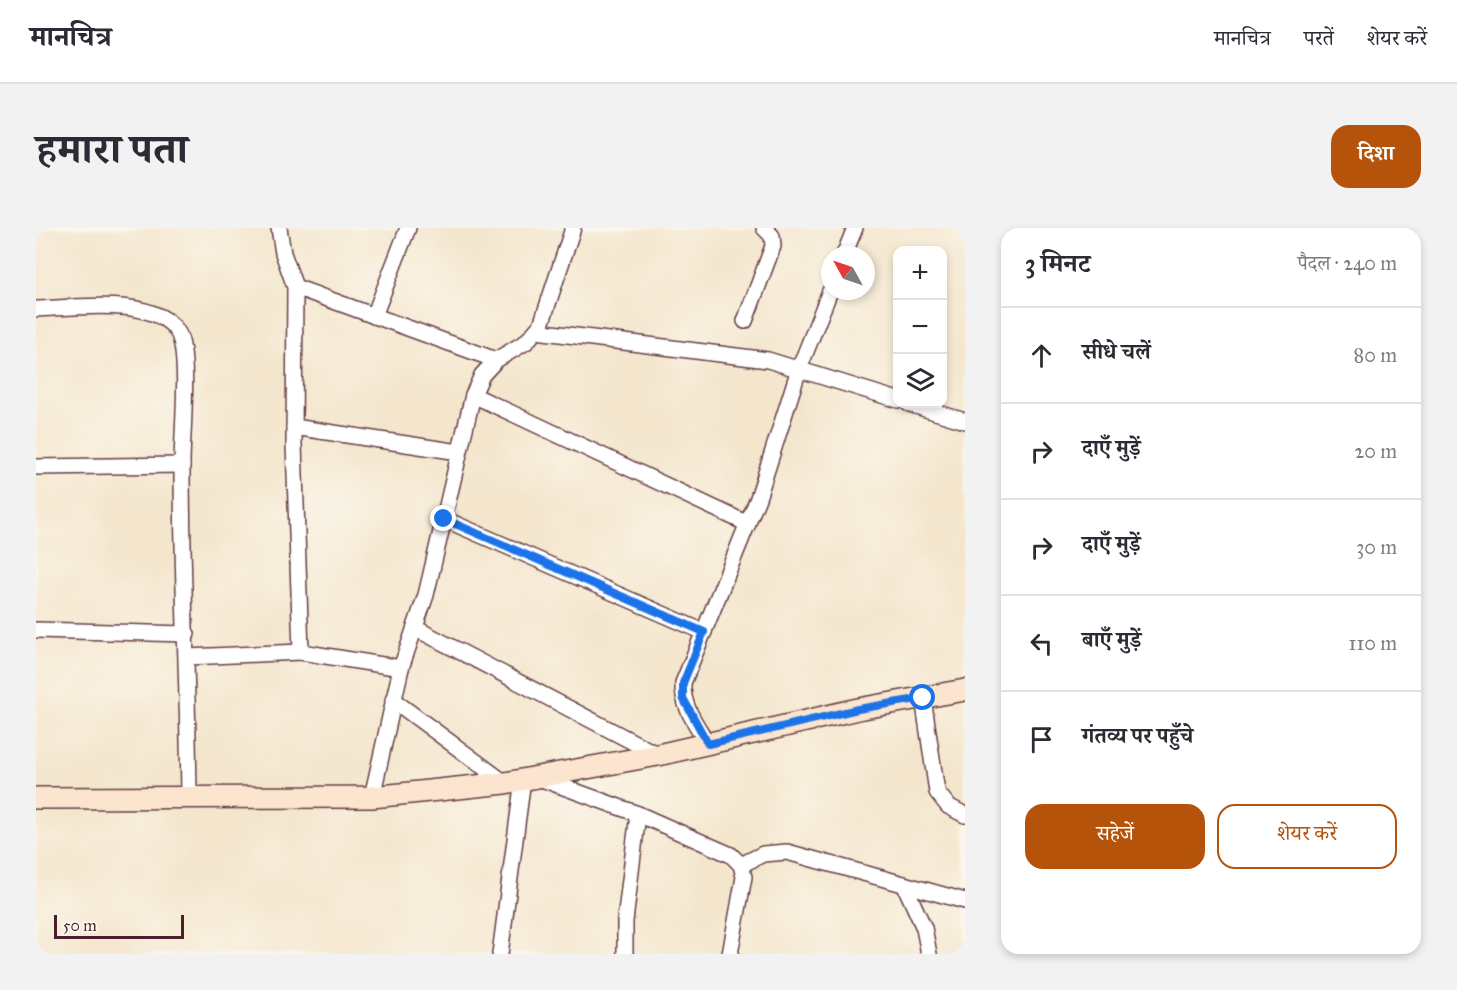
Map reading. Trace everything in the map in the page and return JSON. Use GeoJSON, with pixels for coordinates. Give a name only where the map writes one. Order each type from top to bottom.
{"type":"FeatureCollection","features":[{"type":"Feature","properties":{"kind":"street"},"geometry":{"type":"LineString","coordinates":[[279,228],[283,253],[295,287],[294,427],[301,652]]}},
{"type":"Feature","properties":{"kind":"street"},"geometry":{"type":"LineString","coordinates":[[374,315],[408,228]]}},
{"type":"Feature","properties":{"kind":"street"},"geometry":{"type":"LineString","coordinates":[[372,797],[401,668],[426,595],[473,395],[482,375],[496,360],[526,342],[536,331],[549,306],[573,228]]}},
{"type":"Feature","properties":{"kind":"street"},"geometry":{"type":"LineString","coordinates":[[745,321],[773,246],[772,236],[764,228]]}},
{"type":"Feature","properties":{"kind":"street"},"geometry":{"type":"LineString","coordinates":[[848,246],[855,228]]}},
{"type":"Feature","properties":{"kind":"street"},"geometry":{"type":"LineString","coordinates":[[295,287],[496,360]]}},
{"type":"Feature","properties":{"kind":"street"},"geometry":{"type":"LineString","coordinates":[[708,744],[683,698],[683,683],[748,524],[800,369],[827,300]]}},
{"type":"Feature","properties":{"kind":"street"},"geometry":{"type":"LineString","coordinates":[[36,309],[110,306],[140,310],[163,318],[178,333],[183,358],[182,465],[189,800]]}},
{"type":"Feature","properties":{"kind":"street"},"geometry":{"type":"LineString","coordinates":[[536,331],[768,360],[893,399]]}},
{"type":"Feature","properties":{"kind":"street"},"geometry":{"type":"LineString","coordinates":[[473,395],[748,524]]}},
{"type":"Feature","properties":{"kind":"street"},"geometry":{"type":"LineString","coordinates":[[922,408],[965,421]]}},
{"type":"Feature","properties":{"kind":"street"},"geometry":{"type":"LineString","coordinates":[[294,427],[459,452]]}},
{"type":"Feature","properties":{"kind":"street"},"geometry":{"type":"LineString","coordinates":[[36,468],[182,465]]}},
{"type":"Feature","properties":{"kind":"street"},"geometry":{"type":"LineString","coordinates":[[444,519],[704,632]]}},
{"type":"Feature","properties":{"kind":"street"},"geometry":{"type":"LineString","coordinates":[[415,628],[658,755]]}},
{"type":"Feature","properties":{"kind":"street"},"geometry":{"type":"LineString","coordinates":[[36,630],[187,634]]}},
{"type":"Feature","properties":{"kind":"street"},"geometry":{"type":"LineString","coordinates":[[187,657],[301,652],[401,668]]}},
{"type":"Feature","properties":{"kind":"street"},"geometry":{"type":"LineString","coordinates":[[36,798],[189,800],[372,797],[521,780],[658,755],[858,709],[965,690]]}},
{"type":"Feature","properties":{"kind":"street"},"geometry":{"type":"LineString","coordinates":[[923,698],[937,792],[948,806],[965,815]]}},
{"type":"Feature","properties":{"kind":"street"},"geometry":{"type":"LineString","coordinates":[[393,700],[521,780],[638,814],[731,855],[741,865],[744,877],[730,954]]}},
{"type":"Feature","properties":{"kind":"street"},"geometry":{"type":"LineString","coordinates":[[500,954],[521,780]]}},
{"type":"Feature","properties":{"kind":"street"},"geometry":{"type":"LineString","coordinates":[[625,954],[625,921],[638,814]]}},
{"type":"Feature","properties":{"kind":"street"},"geometry":{"type":"LineString","coordinates":[[741,865],[763,854],[787,852],[965,901]]}},
{"type":"Feature","properties":{"kind":"street"},"geometry":{"type":"LineString","coordinates":[[904,884],[924,928],[928,954]]}},
{"type":"Feature","properties":{"kind":"route"},"geometry":{"type":"LineString","coordinates":[[444,519],[704,632],[683,683],[683,698],[708,744],[858,709],[923,698]]}}]}
